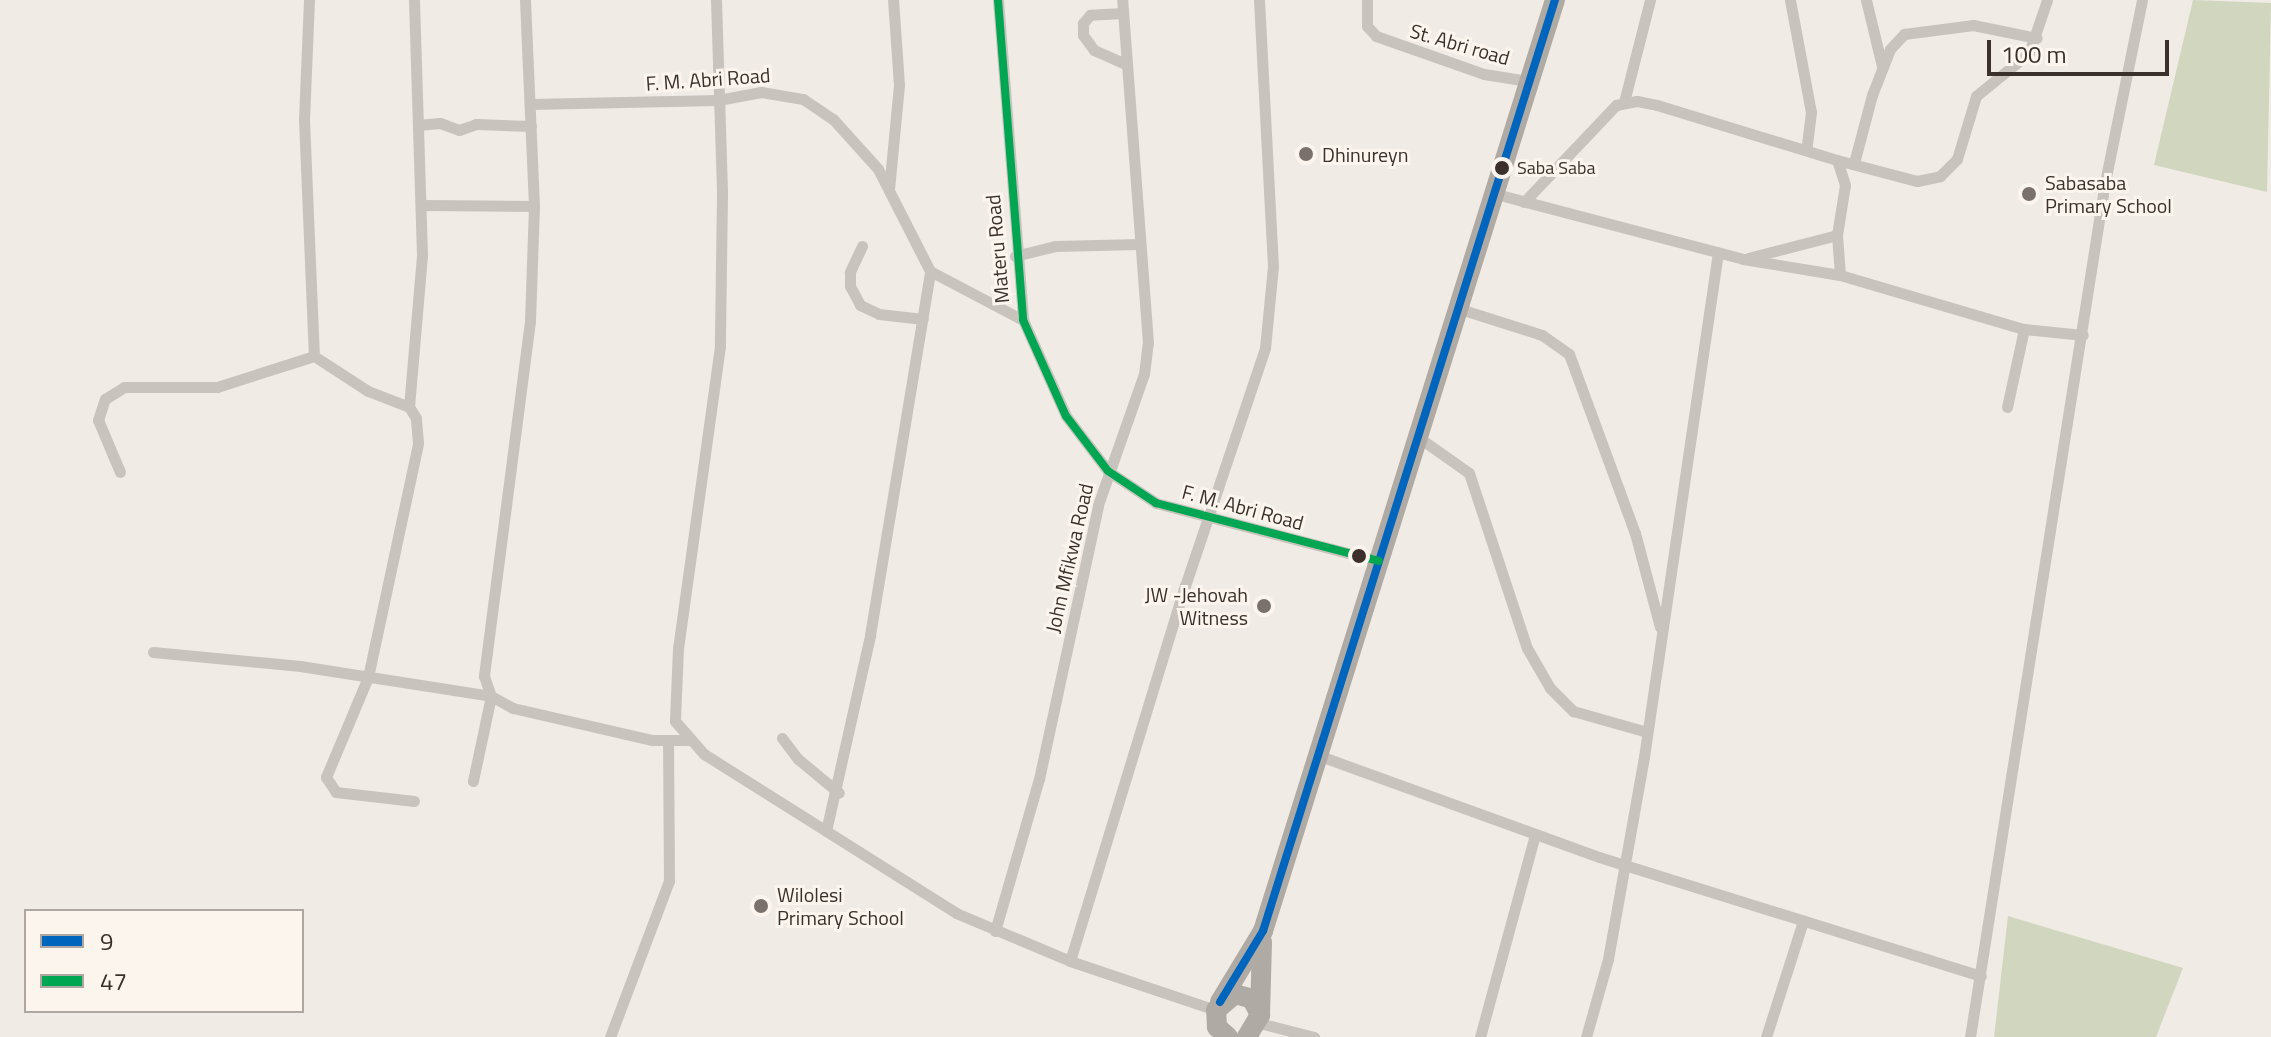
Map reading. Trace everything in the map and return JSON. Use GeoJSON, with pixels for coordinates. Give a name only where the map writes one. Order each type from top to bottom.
{"type":"FeatureCollection","features":[{"type":"Feature","properties":{"kind":"highway"},"geometry":{"type":"LineString","coordinates":[[1220,1023],[1263,931],[1320,756],[1456,307],[1496,194],[1555,0]]}},
{"type":"Feature","properties":{"kind":"highway"},"geometry":{"type":"LineString","coordinates":[[1252,1030],[1263,931]]}},
{"type":"Feature","properties":{"kind":"highway"},"geometry":{"type":"LineString","coordinates":[[1220,1023],[1244,995],[1252,1030]]}},
{"type":"Feature","properties":{"kind":"street"},"geometry":{"type":"LineString","coordinates":[[309,0],[304,119],[314,356]]}},
{"type":"Feature","properties":{"kind":"street"},"geometry":{"type":"LineString","coordinates":[[409,407],[419,320],[422,205],[414,0]]}},
{"type":"Feature","properties":{"kind":"street"},"geometry":{"type":"LineString","coordinates":[[473,781],[491,696],[484,676],[528,349],[534,206],[525,0]]}},
{"type":"Feature","properties":{"kind":"street"},"geometry":{"type":"LineString","coordinates":[[716,0],[723,284],[719,360],[673,710],[687,740],[956,913],[1220,1023]]}},
{"type":"Feature","properties":{"kind":"street"},"geometry":{"type":"LineString","coordinates":[[889,189],[899,85],[893,0]]}},
{"type":"Feature","properties":{"kind":"street","name":"Materu Road"},"geometry":{"type":"LineString","coordinates":[[998,0],[1015,256],[1023,320],[1052,393],[1108,471]]}},
{"type":"Feature","properties":{"kind":"street"},"geometry":{"type":"LineString","coordinates":[[1070,961],[1265,348],[1272,308],[1259,0]]}},
{"type":"Feature","properties":{"kind":"street","name":"St. Abri road"},"geometry":{"type":"LineString","coordinates":[[1367,0],[1367,26],[1376,36],[1459,67],[1528,81]]}},
{"type":"Feature","properties":{"kind":"street"},"geometry":{"type":"LineString","coordinates":[[1524,202],[1595,123],[1624,102],[1650,0]]}},
{"type":"Feature","properties":{"kind":"street"},"geometry":{"type":"LineString","coordinates":[[1790,0],[1811,112],[1806,150]]}},
{"type":"Feature","properties":{"kind":"street"},"geometry":{"type":"LineString","coordinates":[[1866,0],[1882,71]]}},
{"type":"Feature","properties":{"kind":"street"},"geometry":{"type":"LineString","coordinates":[[1624,102],[1657,105],[1917,181],[1940,176],[1957,159],[1976,96],[2029,53],[2037,38],[2047,0]]}},
{"type":"Feature","properties":{"kind":"street"},"geometry":{"type":"LineString","coordinates":[[1970,1037],[2105,182],[2142,0]]}},
{"type":"Feature","properties":{"kind":"street"},"geometry":{"type":"LineString","coordinates":[[1123,6],[1090,15],[1083,23],[1083,35],[1094,50],[1127,65]]}},
{"type":"Feature","properties":{"kind":"street","name":"John Mfikwa Road"},"geometry":{"type":"LineString","coordinates":[[995,931],[1039,779],[1108,471],[1144,374],[1148,343],[1123,6]]}},
{"type":"Feature","properties":{"kind":"street"},"geometry":{"type":"LineString","coordinates":[[1854,163],[1882,71],[1896,40],[1915,29],[1973,25],[2037,38]]}},
{"type":"Feature","properties":{"kind":"street","name":"F. M. Abri Road"},"geometry":{"type":"LineString","coordinates":[[530,104],[718,100],[761,92],[803,99],[859,146],[889,189],[916,253],[930,271]]}},
{"type":"Feature","properties":{"kind":"street"},"geometry":{"type":"LineString","coordinates":[[418,125],[440,123],[459,130],[476,124],[531,126]]}},
{"type":"Feature","properties":{"kind":"street"},"geometry":{"type":"LineString","coordinates":[[1837,160],[1845,185],[1837,235],[1840,275]]}},
{"type":"Feature","properties":{"kind":"street"},"geometry":{"type":"LineString","coordinates":[[1496,194],[1743,259],[1840,275],[2024,329],[2083,335]]}},
{"type":"Feature","properties":{"kind":"street"},"geometry":{"type":"LineString","coordinates":[[422,205],[534,206]]}},
{"type":"Feature","properties":{"kind":"street"},"geometry":{"type":"LineString","coordinates":[[1743,259],[1837,235]]}},
{"type":"Feature","properties":{"kind":"street"},"geometry":{"type":"LineString","coordinates":[[1015,256],[1055,246],[1139,244]]}},
{"type":"Feature","properties":{"kind":"street"},"geometry":{"type":"LineString","coordinates":[[862,246],[850,272],[850,286],[860,305],[879,314],[923,319]]}},
{"type":"Feature","properties":{"kind":"street"},"geometry":{"type":"LineString","coordinates":[[1586,1037],[1608,959],[1647,732],[1718,252]]}},
{"type":"Feature","properties":{"kind":"street"},"geometry":{"type":"LineString","coordinates":[[826,831],[839,793],[930,271],[1023,320]]}},
{"type":"Feature","properties":{"kind":"street"},"geometry":{"type":"LineString","coordinates":[[1456,307],[1542,335],[1569,354],[1635,533],[1662,632]]}},
{"type":"Feature","properties":{"kind":"street"},"geometry":{"type":"LineString","coordinates":[[2007,407],[2024,329]]}},
{"type":"Feature","properties":{"kind":"street"},"geometry":{"type":"LineString","coordinates":[[314,356],[368,391],[409,407],[416,418],[418,443],[368,677],[328,765],[328,787],[414,801]]}},
{"type":"Feature","properties":{"kind":"street"},"geometry":{"type":"LineString","coordinates":[[120,472],[99,431],[100,411],[113,391],[139,384],[191,391],[217,387],[314,356]]}},
{"type":"Feature","properties":{"kind":"street"},"geometry":{"type":"LineString","coordinates":[[1418,437],[1469,473],[1527,648],[1550,688],[1573,711],[1647,732]]}},
{"type":"Feature","properties":{"kind":"street","name":"F. M. Abri Road"},"geometry":{"type":"LineString","coordinates":[[1108,471],[1156,503],[1379,561]]}},
{"type":"Feature","properties":{"kind":"street"},"geometry":{"type":"LineString","coordinates":[[153,652],[368,677],[491,696],[546,718],[668,741],[687,740]]}},
{"type":"Feature","properties":{"kind":"street"},"geometry":{"type":"LineString","coordinates":[[782,738],[798,759],[839,793]]}},
{"type":"Feature","properties":{"kind":"street"},"geometry":{"type":"LineString","coordinates":[[610,1037],[669,881],[668,741]]}},
{"type":"Feature","properties":{"kind":"street"},"geometry":{"type":"LineString","coordinates":[[1320,756],[1622,864],[1981,976]]}},
{"type":"Feature","properties":{"kind":"street"},"geometry":{"type":"LineString","coordinates":[[1480,1037],[1535,834]]}},
{"type":"Feature","properties":{"kind":"street"},"geometry":{"type":"LineString","coordinates":[[1766,1037],[1803,921]]}},
{"type":"Feature","properties":{"kind":"street"},"geometry":{"type":"LineString","coordinates":[[1252,1030],[1314,1037]]}},
{"type":"Feature","properties":{"kind":"green space"},"geometry":{"type":"Polygon","coordinates":[[[2193,0],[2271,3],[2267,192],[2154,165],[2193,0]]]}},
{"type":"Feature","properties":{"kind":"green space"},"geometry":{"type":"Polygon","coordinates":[[[2008,916],[2183,968],[2156,1037],[1994,1037],[2008,916]]]}},
{"type":"Feature","properties":{"kind":"transit line","name":"47"},"geometry":{"type":"LineString","coordinates":[[998,0],[1023,320],[1066,416],[1108,471],[1156,503],[1379,561]]}},
{"type":"Feature","properties":{"kind":"transit line","name":"9"},"geometry":{"type":"LineString","coordinates":[[1220,1002],[1263,931],[1555,0]]}},
{"type":"Feature","properties":{"kind":"place","name":"Dhinureyn"},"geometry":{"type":"Point","coordinates":[1306,154]}},
{"type":"Feature","properties":{"kind":"place","name":"Saba Saba"},"geometry":{"type":"Point","coordinates":[1502,168]}},
{"type":"Feature","properties":{"kind":"place","name":"Sabasaba Primary School"},"geometry":{"type":"Point","coordinates":[2029,194]}},
{"type":"Feature","properties":{"kind":"place","name":"JW -Jehovah Witness"},"geometry":{"type":"Point","coordinates":[1264,606]}},
{"type":"Feature","properties":{"kind":"place","name":"Wilolesi Primary School"},"geometry":{"type":"Point","coordinates":[761,906]}}]}
